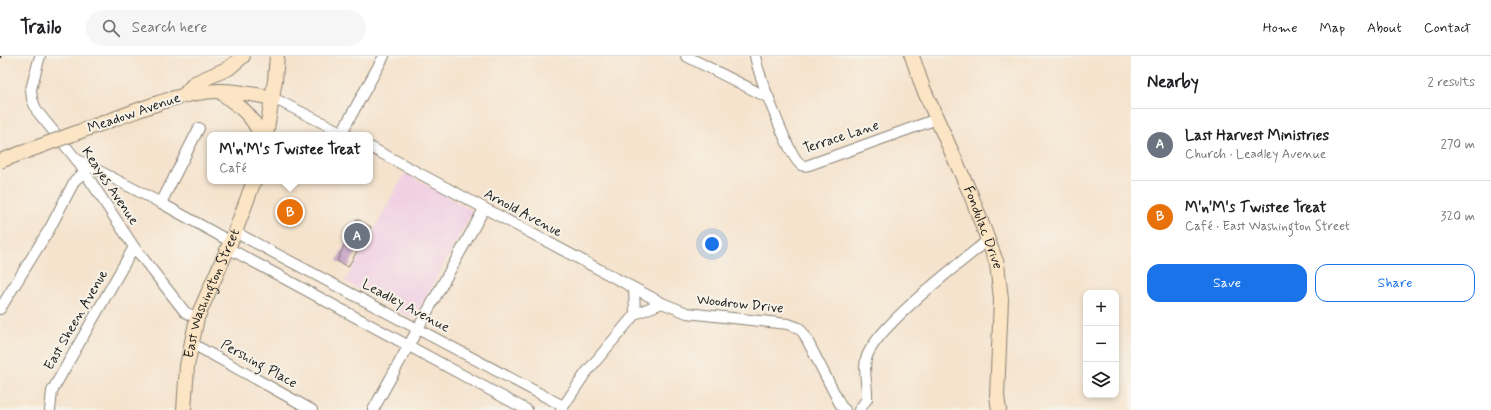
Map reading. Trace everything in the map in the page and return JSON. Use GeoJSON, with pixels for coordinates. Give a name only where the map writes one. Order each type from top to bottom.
{"type":"FeatureCollection","features":[{"type":"Feature","properties":{"kind":"main road"},"geometry":{"type":"LineString","coordinates":[[184,95],[195,83],[226,70],[243,56]]}},
{"type":"Feature","properties":{"kind":"main road"},"geometry":{"type":"LineString","coordinates":[[266,132],[277,56]]}},
{"type":"Feature","properties":{"kind":"main road","name":"Fondulac Drive"},"geometry":{"type":"LineString","coordinates":[[912,56],[936,119],[971,195],[998,264],[1001,299],[997,396],[999,410]]}},
{"type":"Feature","properties":{"kind":"main road"},"geometry":{"type":"LineString","coordinates":[[219,91],[244,110],[254,121],[259,132]]}},
{"type":"Feature","properties":{"kind":"main road","name":"Meadow Avenue"},"geometry":{"type":"LineString","coordinates":[[0,161],[184,95],[219,91],[272,98]]}},
{"type":"Feature","properties":{"kind":"main road","name":"East Washington Street"},"geometry":{"type":"LineString","coordinates":[[184,410],[187,366],[197,318],[231,241],[253,184]]}},
{"type":"Feature","properties":{"kind":"street","name":"Keayes Avenue"},"geometry":{"type":"LineString","coordinates":[[40,56],[31,89],[32,99],[38,111],[76,159],[134,246],[185,312],[197,318]]}},
{"type":"Feature","properties":{"kind":"street"},"geometry":{"type":"LineString","coordinates":[[346,132],[384,56]]}},
{"type":"Feature","properties":{"kind":"street"},"geometry":{"type":"LineString","coordinates":[[686,56],[711,67],[746,88],[769,98]]}},
{"type":"Feature","properties":{"kind":"street","name":"Terrace Lane"},"geometry":{"type":"LineString","coordinates":[[755,56],[758,71],[783,134],[796,160],[800,164],[806,166],[936,119]]}},
{"type":"Feature","properties":{"kind":"street"},"geometry":{"type":"LineString","coordinates":[[272,98],[341,132]]}},
{"type":"Feature","properties":{"kind":"street"},"geometry":{"type":"LineString","coordinates":[[161,203],[199,128]]}},
{"type":"Feature","properties":{"kind":"street","name":"Arnold Avenue"},"geometry":{"type":"LineString","coordinates":[[373,149],[662,303]]}},
{"type":"Feature","properties":{"kind":"street","name":"Leadley Avenue"},"geometry":{"type":"LineString","coordinates":[[76,159],[231,241],[408,346],[527,410]]}},
{"type":"Feature","properties":{"kind":"street"},"geometry":{"type":"LineString","coordinates":[[0,309],[50,228],[74,180],[84,173]]}},
{"type":"Feature","properties":{"kind":"street"},"geometry":{"type":"LineString","coordinates":[[373,410],[484,209]]}},
{"type":"Feature","properties":{"kind":"street"},"geometry":{"type":"LineString","coordinates":[[859,410],[867,399],[865,365],[868,353],[874,342],[902,314],[988,240]]}},
{"type":"Feature","properties":{"kind":"street","name":"Leadley Avenue"},"geometry":{"type":"LineString","coordinates":[[231,241],[418,328],[562,408]]}},
{"type":"Feature","properties":{"kind":"street","name":"East Sheen Avenue"},"geometry":{"type":"LineString","coordinates":[[50,410],[52,391],[134,246]]}},
{"type":"Feature","properties":{"kind":"street"},"geometry":{"type":"LineString","coordinates":[[634,288],[635,314]]}},
{"type":"Feature","properties":{"kind":"street"},"geometry":{"type":"LineString","coordinates":[[562,408],[585,374],[635,314],[662,303]]}},
{"type":"Feature","properties":{"kind":"street","name":"Woodrow Drive"},"geometry":{"type":"LineString","coordinates":[[662,303],[687,313],[796,326],[804,334],[837,399],[845,410]]}},
{"type":"Feature","properties":{"kind":"street","name":"Pershing Place"},"geometry":{"type":"LineString","coordinates":[[191,343],[312,410]]}},
{"type":"Feature","properties":{"kind":"shaded area"},"geometry":{"type":"Polygon","coordinates":[[[405,173],[473,211],[414,319],[345,282],[405,173]]]}},
{"type":"Feature","properties":{"kind":"building"},"geometry":{"type":"Polygon","coordinates":[[[357,219],[371,227],[348,267],[337,261],[357,219]]]}},
{"type":"Feature","properties":{"kind":"place","name":"M'n'M's Twistee Treat"},"geometry":{"type":"Point","coordinates":[290,212]}},
{"type":"Feature","properties":{"kind":"place","name":"Last Harvest Ministries"},"geometry":{"type":"Point","coordinates":[357,236]}}]}
